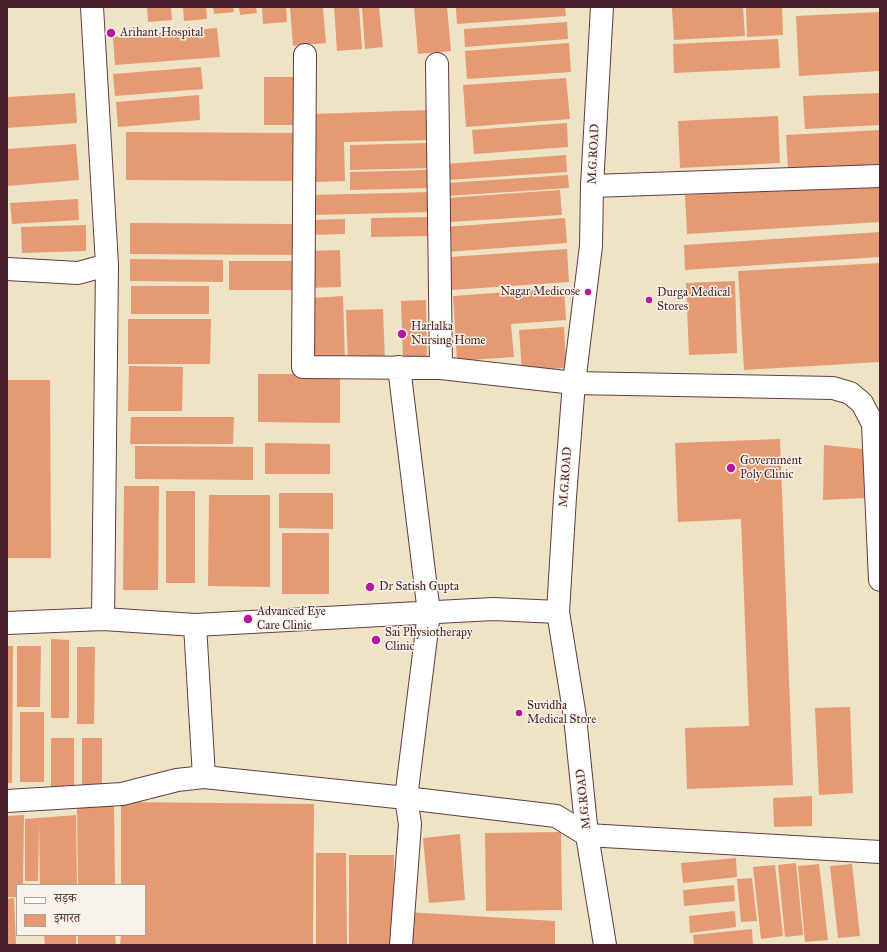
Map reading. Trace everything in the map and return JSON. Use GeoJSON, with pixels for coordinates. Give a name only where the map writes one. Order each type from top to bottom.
{"type":"FeatureCollection","features":[{"type":"Feature","properties":{"kind":"street"},"geometry":{"type":"LineString","coordinates":[[92,7],[107,265],[103,619]]}},
{"type":"Feature","properties":{"kind":"street","name":"M.G.ROAD"},"geometry":{"type":"LineString","coordinates":[[602,7],[592,186],[591,246],[574,383],[564,497],[558,612],[575,717],[587,835],[605,945]]}},
{"type":"Feature","properties":{"kind":"street"},"geometry":{"type":"LineString","coordinates":[[304,55],[303,367],[441,368],[574,383],[833,388],[850,392],[862,403],[873,424],[880,580]]}},
{"type":"Feature","properties":{"kind":"street"},"geometry":{"type":"LineString","coordinates":[[437,64],[441,368]]}},
{"type":"Feature","properties":{"kind":"street"},"geometry":{"type":"LineString","coordinates":[[592,186],[880,176]]}},
{"type":"Feature","properties":{"kind":"street"},"geometry":{"type":"LineString","coordinates":[[7,269],[78,273],[107,265]]}},
{"type":"Feature","properties":{"kind":"street"},"geometry":{"type":"LineString","coordinates":[[399,367],[430,613],[406,798],[410,824],[401,945]]}},
{"type":"Feature","properties":{"kind":"street"},"geometry":{"type":"LineString","coordinates":[[7,623],[103,619],[195,625],[493,609],[558,612]]}},
{"type":"Feature","properties":{"kind":"street"},"geometry":{"type":"LineString","coordinates":[[195,625],[204,777]]}},
{"type":"Feature","properties":{"kind":"street"},"geometry":{"type":"LineString","coordinates":[[7,802],[122,794],[177,780],[204,777],[406,798],[556,816],[587,835],[880,852]]}},
{"type":"Feature","properties":{"kind":"building"},"geometry":{"type":"Polygon","coordinates":[[[147,7],[171,7],[172,20],[148,22],[147,7]]]}},
{"type":"Feature","properties":{"kind":"building"},"geometry":{"type":"Polygon","coordinates":[[[183,7],[206,7],[207,19],[184,21],[183,7]]]}},
{"type":"Feature","properties":{"kind":"building"},"geometry":{"type":"Polygon","coordinates":[[[213,7],[233,7],[234,12],[214,14],[213,7]]]}},
{"type":"Feature","properties":{"kind":"building"},"geometry":{"type":"Polygon","coordinates":[[[239,7],[256,7],[257,13],[240,15],[239,7]]]}},
{"type":"Feature","properties":{"kind":"building"},"geometry":{"type":"Polygon","coordinates":[[[262,7],[286,7],[287,22],[263,24],[262,7]]]}},
{"type":"Feature","properties":{"kind":"building"},"geometry":{"type":"Polygon","coordinates":[[[290,7],[323,7],[326,43],[293,46],[290,7]]]}},
{"type":"Feature","properties":{"kind":"building"},"geometry":{"type":"Polygon","coordinates":[[[334,7],[359,7],[362,49],[337,51],[334,7]]]}},
{"type":"Feature","properties":{"kind":"building"},"geometry":{"type":"Polygon","coordinates":[[[362,7],[379,7],[383,47],[365,49],[362,7]]]}},
{"type":"Feature","properties":{"kind":"building"},"geometry":{"type":"Polygon","coordinates":[[[414,7],[447,7],[451,51],[418,54],[414,7]]]}},
{"type":"Feature","properties":{"kind":"building"},"geometry":{"type":"Polygon","coordinates":[[[565,7],[566,16],[457,24],[456,8],[565,7]]]}},
{"type":"Feature","properties":{"kind":"building"},"geometry":{"type":"Polygon","coordinates":[[[743,7],[745,36],[674,40],[672,8],[743,7]]]}},
{"type":"Feature","properties":{"kind":"building"},"geometry":{"type":"Polygon","coordinates":[[[746,7],[782,7],[783,35],[747,37],[746,7]]]}},
{"type":"Feature","properties":{"kind":"building"},"geometry":{"type":"Polygon","coordinates":[[[880,12],[880,71],[799,76],[796,16],[880,12]]]}},
{"type":"Feature","properties":{"kind":"building"},"geometry":{"type":"Polygon","coordinates":[[[567,22],[568,39],[465,47],[464,29],[567,22]]]}},
{"type":"Feature","properties":{"kind":"building"},"geometry":{"type":"Polygon","coordinates":[[[217,28],[220,57],[115,65],[113,37],[217,28]]]}},
{"type":"Feature","properties":{"kind":"building"},"geometry":{"type":"Polygon","coordinates":[[[778,39],[780,68],[674,73],[673,44],[778,39]]]}},
{"type":"Feature","properties":{"kind":"building"},"geometry":{"type":"Polygon","coordinates":[[[569,43],[571,72],[467,79],[465,51],[569,43]]]}},
{"type":"Feature","properties":{"kind":"building"},"geometry":{"type":"Polygon","coordinates":[[[201,67],[203,89],[115,96],[113,74],[201,67]]]}},
{"type":"Feature","properties":{"kind":"building"},"geometry":{"type":"Polygon","coordinates":[[[264,77],[296,77],[296,125],[264,125],[264,77]]]}},
{"type":"Feature","properties":{"kind":"building"},"geometry":{"type":"Polygon","coordinates":[[[566,78],[570,119],[466,127],[463,85],[566,78]]]}},
{"type":"Feature","properties":{"kind":"building"},"geometry":{"type":"Polygon","coordinates":[[[75,93],[77,123],[7,128],[7,97],[75,93]]]}},
{"type":"Feature","properties":{"kind":"building"},"geometry":{"type":"Polygon","coordinates":[[[880,93],[880,125],[805,129],[803,96],[880,93]]]}},
{"type":"Feature","properties":{"kind":"building"},"geometry":{"type":"Polygon","coordinates":[[[199,95],[200,120],[118,127],[116,102],[199,95]]]}},
{"type":"Feature","properties":{"kind":"building"},"geometry":{"type":"Polygon","coordinates":[[[429,110],[430,140],[344,142],[345,181],[315,182],[313,114],[429,110]]]}},
{"type":"Feature","properties":{"kind":"building"},"geometry":{"type":"Polygon","coordinates":[[[778,116],[780,163],[680,168],[678,121],[778,116]]]}},
{"type":"Feature","properties":{"kind":"building"},"geometry":{"type":"Polygon","coordinates":[[[567,123],[568,147],[474,154],[472,130],[567,123]]]}},
{"type":"Feature","properties":{"kind":"building"},"geometry":{"type":"Polygon","coordinates":[[[880,130],[880,164],[788,169],[786,135],[880,130]]]}},
{"type":"Feature","properties":{"kind":"building"},"geometry":{"type":"Polygon","coordinates":[[[126,132],[296,133],[295,181],[126,180],[126,132]]]}},
{"type":"Feature","properties":{"kind":"building"},"geometry":{"type":"Polygon","coordinates":[[[431,143],[432,168],[350,170],[350,145],[431,143]]]}},
{"type":"Feature","properties":{"kind":"building"},"geometry":{"type":"Polygon","coordinates":[[[76,144],[79,180],[7,186],[7,149],[76,144]]]}},
{"type":"Feature","properties":{"kind":"building"},"geometry":{"type":"Polygon","coordinates":[[[566,155],[567,172],[447,180],[446,164],[566,155]]]}},
{"type":"Feature","properties":{"kind":"building"},"geometry":{"type":"Polygon","coordinates":[[[429,170],[430,188],[350,190],[350,172],[429,170]]]}},
{"type":"Feature","properties":{"kind":"building"},"geometry":{"type":"Polygon","coordinates":[[[568,175],[569,188],[447,196],[447,183],[568,175]]]}},
{"type":"Feature","properties":{"kind":"building"},"geometry":{"type":"Polygon","coordinates":[[[880,182],[880,222],[687,234],[685,195],[880,182]]]}},
{"type":"Feature","properties":{"kind":"building"},"geometry":{"type":"Polygon","coordinates":[[[560,190],[562,215],[449,222],[447,198],[560,190]]]}},
{"type":"Feature","properties":{"kind":"building"},"geometry":{"type":"Polygon","coordinates":[[[433,192],[433,212],[313,215],[312,195],[433,192]]]}},
{"type":"Feature","properties":{"kind":"building"},"geometry":{"type":"Polygon","coordinates":[[[78,199],[79,220],[12,224],[10,203],[78,199]]]}},
{"type":"Feature","properties":{"kind":"building"},"geometry":{"type":"Polygon","coordinates":[[[430,217],[430,236],[371,237],[371,218],[430,217]]]}},
{"type":"Feature","properties":{"kind":"building"},"geometry":{"type":"Polygon","coordinates":[[[565,218],[567,243],[447,252],[445,227],[565,218]]]}},
{"type":"Feature","properties":{"kind":"building"},"geometry":{"type":"Polygon","coordinates":[[[345,219],[345,234],[311,235],[310,220],[345,219]]]}},
{"type":"Feature","properties":{"kind":"building"},"geometry":{"type":"Polygon","coordinates":[[[130,223],[293,224],[292,255],[130,254],[130,223]]]}},
{"type":"Feature","properties":{"kind":"building"},"geometry":{"type":"Polygon","coordinates":[[[86,225],[86,251],[22,253],[21,227],[86,225]]]}},
{"type":"Feature","properties":{"kind":"building"},"geometry":{"type":"Polygon","coordinates":[[[880,232],[880,257],[685,270],[684,245],[880,232]]]}},
{"type":"Feature","properties":{"kind":"building"},"geometry":{"type":"Polygon","coordinates":[[[567,249],[569,282],[451,290],[449,257],[567,249]]]}},
{"type":"Feature","properties":{"kind":"building"},"geometry":{"type":"Polygon","coordinates":[[[340,250],[341,287],[309,288],[308,251],[340,250]]]}},
{"type":"Feature","properties":{"kind":"building"},"geometry":{"type":"Polygon","coordinates":[[[130,259],[223,260],[223,282],[130,281],[130,259]]]}},
{"type":"Feature","properties":{"kind":"building"},"geometry":{"type":"Polygon","coordinates":[[[229,261],[296,261],[295,290],[229,290],[229,261]]]}},
{"type":"Feature","properties":{"kind":"building"},"geometry":{"type":"Polygon","coordinates":[[[880,263],[880,362],[744,370],[738,271],[880,263]]]}},
{"type":"Feature","properties":{"kind":"building"},"geometry":{"type":"Polygon","coordinates":[[[735,281],[737,353],[689,355],[686,283],[735,281]]]}},
{"type":"Feature","properties":{"kind":"building"},"geometry":{"type":"Polygon","coordinates":[[[131,286],[209,286],[209,314],[131,314],[131,286]]]}},
{"type":"Feature","properties":{"kind":"building"},"geometry":{"type":"Polygon","coordinates":[[[564,288],[566,320],[511,324],[514,357],[457,361],[453,296],[564,288]]]}},
{"type":"Feature","properties":{"kind":"building"},"geometry":{"type":"Polygon","coordinates":[[[343,296],[345,361],[311,363],[310,298],[343,296]]]}},
{"type":"Feature","properties":{"kind":"building"},"geometry":{"type":"Polygon","coordinates":[[[426,300],[427,358],[403,359],[401,301],[426,300]]]}},
{"type":"Feature","properties":{"kind":"building"},"geometry":{"type":"Polygon","coordinates":[[[383,309],[385,363],[348,364],[346,310],[383,309]]]}},
{"type":"Feature","properties":{"kind":"building"},"geometry":{"type":"Polygon","coordinates":[[[128,319],[211,319],[210,364],[128,364],[128,319]]]}},
{"type":"Feature","properties":{"kind":"building"},"geometry":{"type":"Polygon","coordinates":[[[564,327],[566,368],[522,371],[519,330],[564,327]]]}},
{"type":"Feature","properties":{"kind":"building"},"geometry":{"type":"Polygon","coordinates":[[[129,366],[183,367],[182,411],[128,411],[129,366]]]}},
{"type":"Feature","properties":{"kind":"building"},"geometry":{"type":"Polygon","coordinates":[[[258,374],[340,374],[340,423],[258,422],[258,374]]]}},
{"type":"Feature","properties":{"kind":"building"},"geometry":{"type":"Polygon","coordinates":[[[7,380],[50,380],[51,558],[7,558],[7,380]]]}},
{"type":"Feature","properties":{"kind":"building"},"geometry":{"type":"Polygon","coordinates":[[[131,417],[234,417],[233,444],[130,444],[131,417]]]}},
{"type":"Feature","properties":{"kind":"building"},"geometry":{"type":"Polygon","coordinates":[[[780,439],[793,785],[687,789],[685,728],[749,726],[741,519],[678,522],[675,443],[780,439]]]}},
{"type":"Feature","properties":{"kind":"building"},"geometry":{"type":"Polygon","coordinates":[[[265,443],[330,444],[330,474],[265,474],[265,443]]]}},
{"type":"Feature","properties":{"kind":"building"},"geometry":{"type":"Polygon","coordinates":[[[824,445],[863,449],[865,498],[823,500],[824,445]]]}},
{"type":"Feature","properties":{"kind":"building"},"geometry":{"type":"Polygon","coordinates":[[[135,446],[253,447],[253,480],[135,479],[135,446]]]}},
{"type":"Feature","properties":{"kind":"building"},"geometry":{"type":"Polygon","coordinates":[[[124,486],[159,486],[158,590],[123,590],[124,486]]]}},
{"type":"Feature","properties":{"kind":"building"},"geometry":{"type":"Polygon","coordinates":[[[166,491],[195,491],[195,583],[166,583],[166,491]]]}},
{"type":"Feature","properties":{"kind":"building"},"geometry":{"type":"Polygon","coordinates":[[[279,493],[333,493],[333,529],[279,528],[279,493]]]}},
{"type":"Feature","properties":{"kind":"building"},"geometry":{"type":"Polygon","coordinates":[[[209,495],[270,495],[270,587],[208,586],[209,495]]]}},
{"type":"Feature","properties":{"kind":"building"},"geometry":{"type":"Polygon","coordinates":[[[282,533],[329,533],[329,594],[282,594],[282,533]]]}},
{"type":"Feature","properties":{"kind":"building"},"geometry":{"type":"Polygon","coordinates":[[[51,639],[69,640],[69,718],[51,718],[51,639]]]}},
{"type":"Feature","properties":{"kind":"building"},"geometry":{"type":"Polygon","coordinates":[[[7,646],[13,646],[12,783],[7,783],[7,646]]]}},
{"type":"Feature","properties":{"kind":"building"},"geometry":{"type":"Polygon","coordinates":[[[17,646],[41,646],[40,707],[17,707],[17,646]]]}},
{"type":"Feature","properties":{"kind":"building"},"geometry":{"type":"Polygon","coordinates":[[[77,647],[95,647],[94,724],[77,724],[77,647]]]}},
{"type":"Feature","properties":{"kind":"building"},"geometry":{"type":"Polygon","coordinates":[[[850,707],[853,793],[819,795],[815,708],[850,707]]]}},
{"type":"Feature","properties":{"kind":"building"},"geometry":{"type":"Polygon","coordinates":[[[20,712],[44,712],[44,782],[20,782],[20,712]]]}},
{"type":"Feature","properties":{"kind":"building"},"geometry":{"type":"Polygon","coordinates":[[[51,738],[74,738],[74,789],[51,789],[51,738]]]}},
{"type":"Feature","properties":{"kind":"building"},"geometry":{"type":"Polygon","coordinates":[[[82,738],[102,738],[102,787],[82,787],[82,738]]]}},
{"type":"Feature","properties":{"kind":"building"},"geometry":{"type":"Polygon","coordinates":[[[812,796],[812,826],[774,827],[773,798],[812,796]]]}},
{"type":"Feature","properties":{"kind":"building"},"geometry":{"type":"Polygon","coordinates":[[[121,802],[314,804],[313,945],[120,945],[121,936],[146,936],[146,884],[121,884],[121,802]]]}},
{"type":"Feature","properties":{"kind":"building"},"geometry":{"type":"Polygon","coordinates":[[[77,806],[114,806],[115,884],[78,884],[77,806]]]}},
{"type":"Feature","properties":{"kind":"building"},"geometry":{"type":"Polygon","coordinates":[[[24,815],[23,884],[16,884],[16,897],[7,897],[7,816],[24,815]]]}},
{"type":"Feature","properties":{"kind":"building"},"geometry":{"type":"Polygon","coordinates":[[[76,815],[77,884],[40,884],[39,821],[38,881],[25,881],[25,819],[76,815]]]}},
{"type":"Feature","properties":{"kind":"building"},"geometry":{"type":"Polygon","coordinates":[[[561,832],[562,910],[486,911],[485,833],[561,832]]]}},
{"type":"Feature","properties":{"kind":"building"},"geometry":{"type":"Polygon","coordinates":[[[460,834],[465,900],[429,903],[423,838],[460,834]]]}},
{"type":"Feature","properties":{"kind":"building"},"geometry":{"type":"Polygon","coordinates":[[[316,853],[346,853],[347,945],[316,945],[316,853]]]}},
{"type":"Feature","properties":{"kind":"building"},"geometry":{"type":"Polygon","coordinates":[[[349,855],[394,855],[393,945],[349,945],[349,855]]]}},
{"type":"Feature","properties":{"kind":"building"},"geometry":{"type":"Polygon","coordinates":[[[736,858],[737,877],[683,883],[681,863],[736,858]]]}},
{"type":"Feature","properties":{"kind":"building"},"geometry":{"type":"Polygon","coordinates":[[[796,863],[803,935],[785,937],[778,865],[796,863]]]}},
{"type":"Feature","properties":{"kind":"building"},"geometry":{"type":"Polygon","coordinates":[[[819,864],[828,940],[805,942],[798,866],[819,864]]]}},
{"type":"Feature","properties":{"kind":"building"},"geometry":{"type":"Polygon","coordinates":[[[852,864],[860,936],[838,938],[830,866],[852,864]]]}},
{"type":"Feature","properties":{"kind":"building"},"geometry":{"type":"Polygon","coordinates":[[[775,865],[783,936],[761,939],[753,867],[775,865]]]}},
{"type":"Feature","properties":{"kind":"building"},"geometry":{"type":"Polygon","coordinates":[[[752,878],[757,921],[741,922],[737,879],[752,878]]]}},
{"type":"Feature","properties":{"kind":"building"},"geometry":{"type":"Polygon","coordinates":[[[734,885],[735,901],[684,906],[683,890],[734,885]]]}},
{"type":"Feature","properties":{"kind":"building"},"geometry":{"type":"Polygon","coordinates":[[[14,898],[16,945],[7,945],[7,899],[14,898]]]}},
{"type":"Feature","properties":{"kind":"building"},"geometry":{"type":"Polygon","coordinates":[[[735,911],[736,927],[690,933],[689,916],[735,911]]]}},
{"type":"Feature","properties":{"kind":"building"},"geometry":{"type":"Polygon","coordinates":[[[407,912],[555,921],[555,945],[404,945],[407,912]]]}},
{"type":"Feature","properties":{"kind":"building"},"geometry":{"type":"Polygon","coordinates":[[[752,929],[753,945],[694,945],[693,935],[752,929]]]}},
{"type":"Feature","properties":{"kind":"building"},"geometry":{"type":"Polygon","coordinates":[[[44,936],[76,936],[76,945],[45,945],[44,936]]]}},
{"type":"Feature","properties":{"kind":"building"},"geometry":{"type":"Polygon","coordinates":[[[78,936],[115,936],[116,945],[78,945],[78,936]]]}},
{"type":"Feature","properties":{"kind":"place","name":"Arihant Hospital"},"geometry":{"type":"Point","coordinates":[111,33]}},
{"type":"Feature","properties":{"kind":"place","name":"Nagar Medicose"},"geometry":{"type":"Point","coordinates":[588,292]}},
{"type":"Feature","properties":{"kind":"place","name":"Durga Medical Stores"},"geometry":{"type":"Point","coordinates":[649,300]}},
{"type":"Feature","properties":{"kind":"place","name":"Harlalka Nursing Home"},"geometry":{"type":"Point","coordinates":[402,334]}},
{"type":"Feature","properties":{"kind":"place","name":"Government Poly Clinic"},"geometry":{"type":"Point","coordinates":[731,468]}},
{"type":"Feature","properties":{"kind":"place","name":"Dr Satish Gupta"},"geometry":{"type":"Point","coordinates":[370,587]}},
{"type":"Feature","properties":{"kind":"place","name":"Advanced Eye Care Clinic"},"geometry":{"type":"Point","coordinates":[248,619]}},
{"type":"Feature","properties":{"kind":"place","name":"Sai Physiotherapy Clinic"},"geometry":{"type":"Point","coordinates":[376,640]}},
{"type":"Feature","properties":{"kind":"place","name":"Suvidha Medical Store"},"geometry":{"type":"Point","coordinates":[519,713]}}]}
